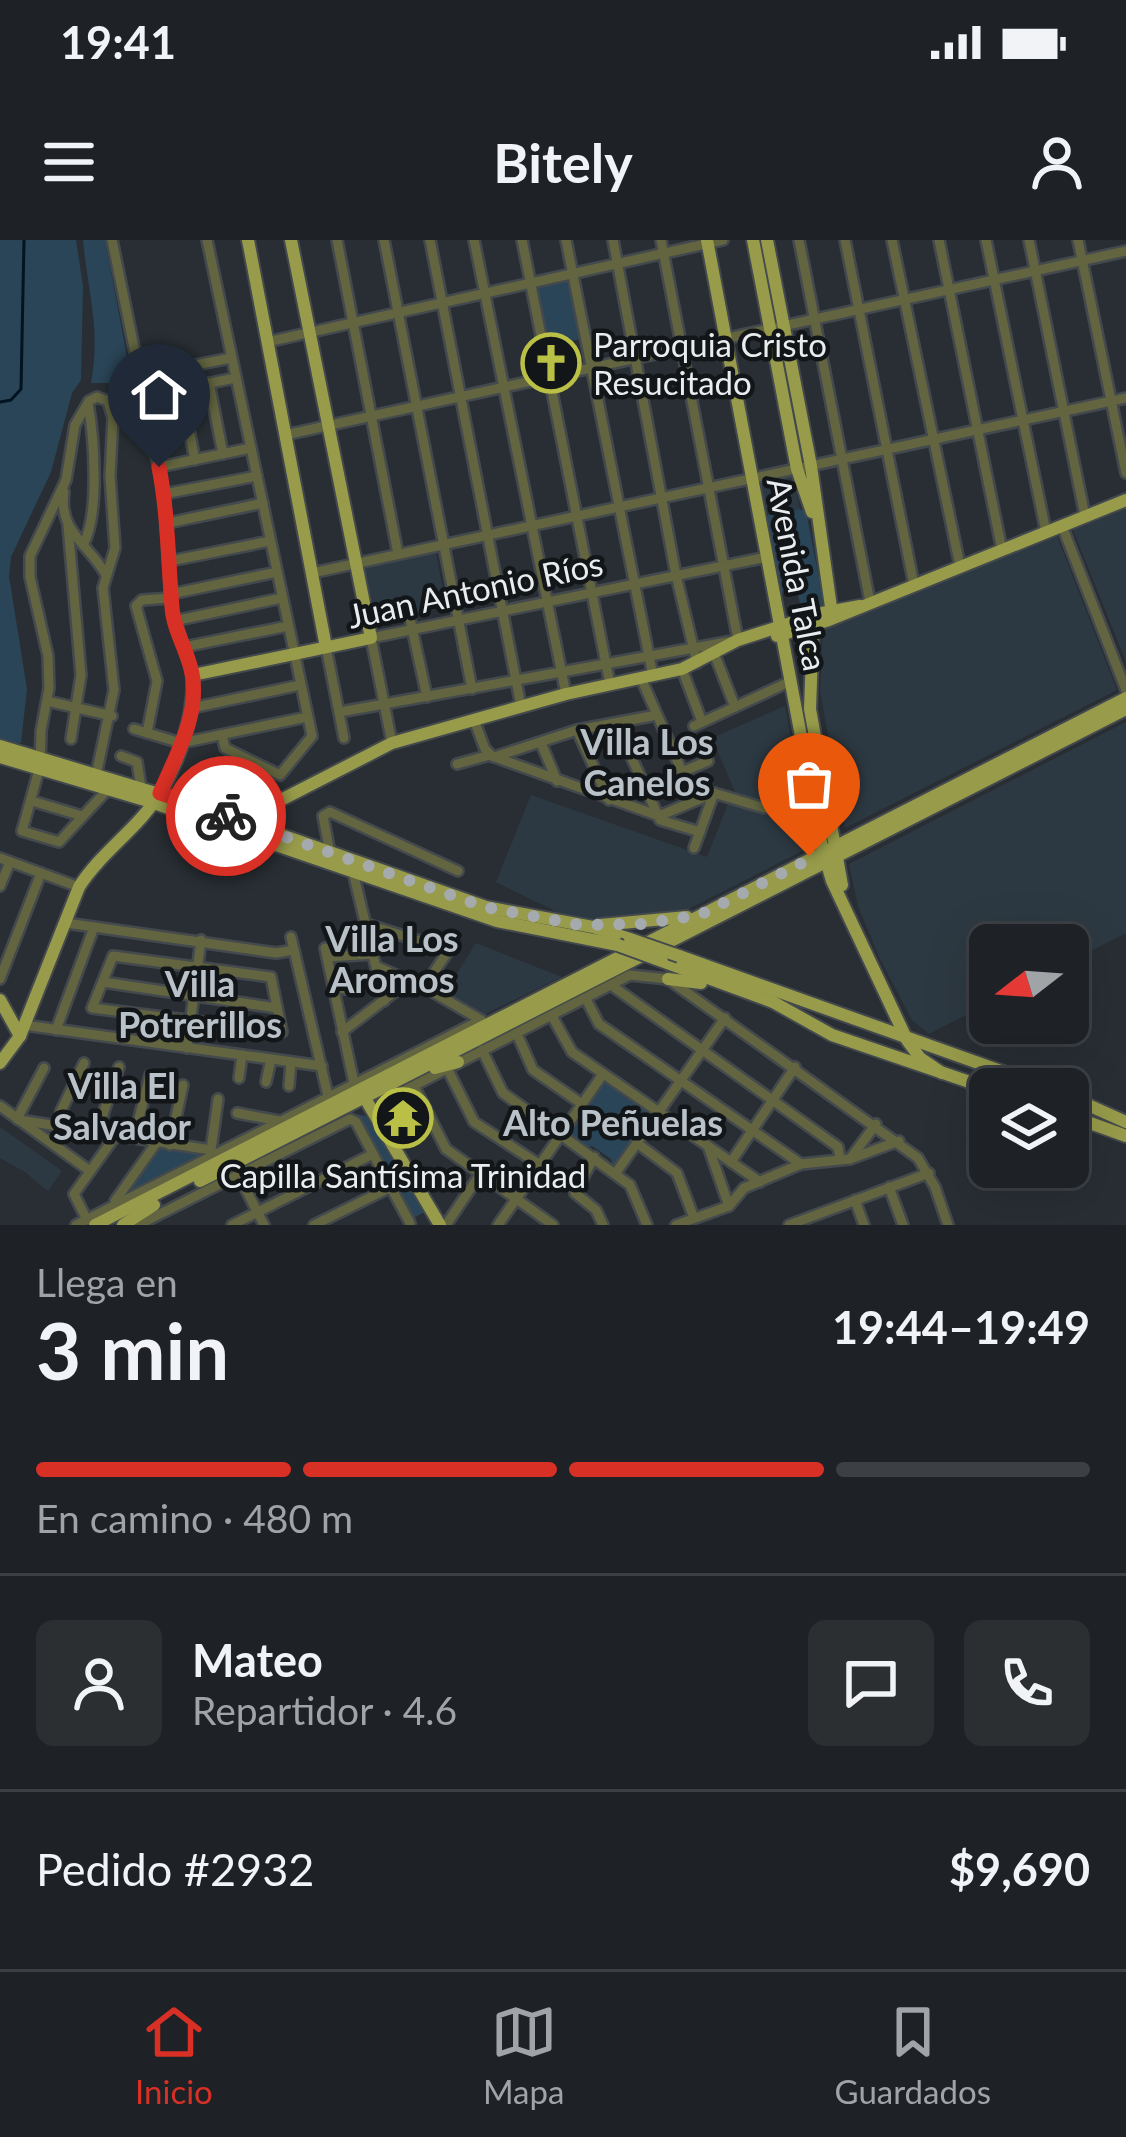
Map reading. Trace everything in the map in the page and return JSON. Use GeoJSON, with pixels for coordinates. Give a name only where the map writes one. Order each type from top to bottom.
{"type":"FeatureCollection","features":[{"type":"Feature","properties":{"kind":"main road"},"geometry":{"type":"LineString","coordinates":[[248,240],[326,647]]}},
{"type":"Feature","properties":{"kind":"main road"},"geometry":{"type":"LineString","coordinates":[[291,240],[370,638]]}},
{"type":"Feature","properties":{"kind":"main road"},"geometry":{"type":"LineString","coordinates":[[753,240],[777,327]]}},
{"type":"Feature","properties":{"kind":"main road"},"geometry":{"type":"LineString","coordinates":[[766,240],[828,614]]}},
{"type":"Feature","properties":{"kind":"main road","name":"Avenida Talca"},"geometry":{"type":"LineString","coordinates":[[707,242],[810,784],[848,914],[907,1040]]}},
{"type":"Feature","properties":{"kind":"main road"},"geometry":{"type":"LineString","coordinates":[[781,632],[865,604],[1126,500]]}},
{"type":"Feature","properties":{"kind":"main road"},"geometry":{"type":"LineString","coordinates":[[240,821],[392,743],[566,694],[682,669],[742,639],[813,626],[828,614]]}},
{"type":"Feature","properties":{"kind":"main road","name":"Avenida Talca"},"geometry":{"type":"LineString","coordinates":[[813,626],[808,677],[823,823]]}},
{"type":"Feature","properties":{"kind":"main road","name":"Juan Antonio Ríos"},"geometry":{"type":"LineString","coordinates":[[193,675],[370,638]]}},
{"type":"Feature","properties":{"kind":"main road"},"geometry":{"type":"LineString","coordinates":[[790,675],[795,659],[801,659],[808,677]]}},
{"type":"Feature","properties":{"kind":"main road"},"geometry":{"type":"LineString","coordinates":[[1,1060],[22,1031],[79,887],[99,858],[156,798],[182,743],[192,708],[193,675]]}},
{"type":"Feature","properties":{"kind":"main road"},"geometry":{"type":"LineString","coordinates":[[806,867],[824,873],[860,833],[1126,694]]}},
{"type":"Feature","properties":{"kind":"main road"},"geometry":{"type":"LineString","coordinates":[[113,1225],[482,1022],[700,915],[806,867],[833,861],[1126,709]]}},
{"type":"Feature","properties":{"kind":"main road"},"geometry":{"type":"LineString","coordinates":[[0,746],[95,778],[141,787],[156,798],[353,872],[507,924],[680,956],[989,1068]]}},
{"type":"Feature","properties":{"kind":"main road"},"geometry":{"type":"LineString","coordinates":[[0,758],[24,756]]}},
{"type":"Feature","properties":{"kind":"main road"},"geometry":{"type":"LineString","coordinates":[[810,784],[820,771]]}},
{"type":"Feature","properties":{"kind":"main road"},"geometry":{"type":"LineString","coordinates":[[95,778],[110,788],[240,821],[499,910],[580,925],[794,1013],[832,1035],[969,1083]]}},
{"type":"Feature","properties":{"kind":"main road"},"geometry":{"type":"LineString","coordinates":[[466,1046],[609,980],[806,867],[823,823],[842,834],[860,833]]}},
{"type":"Feature","properties":{"kind":"main road"},"geometry":{"type":"LineString","coordinates":[[580,925],[642,924],[700,915]]}},
{"type":"Feature","properties":{"kind":"main road"},"geometry":{"type":"LineString","coordinates":[[609,980],[630,975]]}},
{"type":"Feature","properties":{"kind":"main road"},"geometry":{"type":"LineString","coordinates":[[668,979],[700,982],[794,1013]]}},
{"type":"Feature","properties":{"kind":"main road"},"geometry":{"type":"LineString","coordinates":[[0,1000],[22,1031]]}},
{"type":"Feature","properties":{"kind":"main road"},"geometry":{"type":"LineString","coordinates":[[878,1029],[894,1015],[939,1051]]}},
{"type":"Feature","properties":{"kind":"main road"},"geometry":{"type":"LineString","coordinates":[[415,1079],[482,1034],[482,1022]]}},
{"type":"Feature","properties":{"kind":"main road"},"geometry":{"type":"LineString","coordinates":[[907,1040],[920,1058],[942,1073]]}},
{"type":"Feature","properties":{"kind":"main road"},"geometry":{"type":"LineString","coordinates":[[86,1223],[134,1205],[359,1090],[415,1079],[453,1065]]}},
{"type":"Feature","properties":{"kind":"main road"},"geometry":{"type":"LineString","coordinates":[[359,1090],[440,1220]]}},
{"type":"Feature","properties":{"kind":"main road"},"geometry":{"type":"LineString","coordinates":[[1089,1105],[1126,1122]]}},
{"type":"Feature","properties":{"kind":"main road"},"geometry":{"type":"LineString","coordinates":[[1089,1123],[1126,1136]]}},
{"type":"Feature","properties":{"kind":"main road"},"geometry":{"type":"LineString","coordinates":[[123,1225],[154,1204]]}},
{"type":"Feature","properties":{"kind":"street"},"geometry":{"type":"LineString","coordinates":[[112,240],[164,494],[174,620],[193,675]]}},
{"type":"Feature","properties":{"kind":"street"},"geometry":{"type":"LineString","coordinates":[[208,240],[312,736],[282,774],[225,748],[222,735]]}},
{"type":"Feature","properties":{"kind":"street"},"geometry":{"type":"LineString","coordinates":[[337,240],[398,554]]}},
{"type":"Feature","properties":{"kind":"street"},"geometry":{"type":"LineString","coordinates":[[384,240],[472,688]]}},
{"type":"Feature","properties":{"kind":"street"},"geometry":{"type":"LineString","coordinates":[[430,240],[521,706]]}},
{"type":"Feature","properties":{"kind":"street"},"geometry":{"type":"LineString","coordinates":[[474,240],[566,694]]}},
{"type":"Feature","properties":{"kind":"street"},"geometry":{"type":"LineString","coordinates":[[522,240],[610,684]]}},
{"type":"Feature","properties":{"kind":"street"},"geometry":{"type":"LineString","coordinates":[[566,240],[648,654],[647,677],[657,715],[694,799]]}},
{"type":"Feature","properties":{"kind":"street"},"geometry":{"type":"LineString","coordinates":[[614,240],[676,575],[697,663]]}},
{"type":"Feature","properties":{"kind":"street"},"geometry":{"type":"LineString","coordinates":[[340,712],[742,639],[661,240]]}},
{"type":"Feature","properties":{"kind":"street"},"geometry":{"type":"LineString","coordinates":[[267,342],[723,240]]}},
{"type":"Feature","properties":{"kind":"street"},"geometry":{"type":"LineString","coordinates":[[799,240],[865,604]]}},
{"type":"Feature","properties":{"kind":"street"},"geometry":{"type":"LineString","coordinates":[[845,240],[914,585]]}},
{"type":"Feature","properties":{"kind":"street"},"geometry":{"type":"LineString","coordinates":[[892,240],[960,566]]}},
{"type":"Feature","properties":{"kind":"street"},"geometry":{"type":"LineString","coordinates":[[939,240],[1002,550]]}},
{"type":"Feature","properties":{"kind":"street"},"geometry":{"type":"LineString","coordinates":[[986,240],[1046,532]]}},
{"type":"Feature","properties":{"kind":"street"},"geometry":{"type":"LineString","coordinates":[[1029,240],[1085,516]]}},
{"type":"Feature","properties":{"kind":"street"},"geometry":{"type":"LineString","coordinates":[[1078,240],[1126,472]]}},
{"type":"Feature","properties":{"kind":"street"},"geometry":{"type":"LineString","coordinates":[[285,435],[1126,252],[1124,240]]}},
{"type":"Feature","properties":{"kind":"street"},"geometry":{"type":"LineString","coordinates":[[139,376],[231,358]]}},
{"type":"Feature","properties":{"kind":"street"},"geometry":{"type":"LineString","coordinates":[[142,397],[235,378]]}},
{"type":"Feature","properties":{"kind":"street"},"geometry":{"type":"LineString","coordinates":[[209,383],[223,454]]}},
{"type":"Feature","properties":{"kind":"street"},"geometry":{"type":"LineString","coordinates":[[181,389],[195,460]]}},
{"type":"Feature","properties":{"kind":"street"},"geometry":{"type":"LineString","coordinates":[[95,778],[112,716],[114,679],[103,588],[116,548],[110,476],[113,418],[107,401],[97,397],[75,425],[57,509],[33,546],[29,567],[48,656],[47,701],[40,731],[41,761],[22,831],[59,842],[110,788]]}},
{"type":"Feature","properties":{"kind":"street"},"geometry":{"type":"LineString","coordinates":[[312,573],[1126,398]]}},
{"type":"Feature","properties":{"kind":"street"},"geometry":{"type":"LineString","coordinates":[[83,545],[92,520],[93,429],[88,403]]}},
{"type":"Feature","properties":{"kind":"street"},"geometry":{"type":"LineString","coordinates":[[159,467],[251,448]]}},
{"type":"Feature","properties":{"kind":"street"},"geometry":{"type":"LineString","coordinates":[[164,494],[257,476]]}},
{"type":"Feature","properties":{"kind":"street"},"geometry":{"type":"LineString","coordinates":[[168,523],[262,503]]}},
{"type":"Feature","properties":{"kind":"street"},"geometry":{"type":"LineString","coordinates":[[57,509],[106,575]]}},
{"type":"Feature","properties":{"kind":"street"},"geometry":{"type":"LineString","coordinates":[[68,526],[81,675],[71,739]]}},
{"type":"Feature","properties":{"kind":"street"},"geometry":{"type":"LineString","coordinates":[[1062,526],[1126,694]]}},
{"type":"Feature","properties":{"kind":"street"},"geometry":{"type":"LineString","coordinates":[[170,561],[270,542]]}},
{"type":"Feature","properties":{"kind":"street","name":"Juan Antonio Ríos"},"geometry":{"type":"LineString","coordinates":[[370,638],[411,624],[458,620],[767,557]]}},
{"type":"Feature","properties":{"kind":"street"},"geometry":{"type":"LineString","coordinates":[[147,733],[156,673],[136,609],[142,600],[277,572]]}},
{"type":"Feature","properties":{"kind":"street"},"geometry":{"type":"LineString","coordinates":[[174,620],[282,598]]}},
{"type":"Feature","properties":{"kind":"street"},"geometry":{"type":"LineString","coordinates":[[411,624],[427,698]]}},
{"type":"Feature","properties":{"kind":"street"},"geometry":{"type":"LineString","coordinates":[[184,647],[288,626]]}},
{"type":"Feature","properties":{"kind":"street"},"geometry":{"type":"LineString","coordinates":[[370,638],[392,743]]}},
{"type":"Feature","properties":{"kind":"street"},"geometry":{"type":"LineString","coordinates":[[326,647],[344,737]]}},
{"type":"Feature","properties":{"kind":"street"},"geometry":{"type":"LineString","coordinates":[[714,653],[735,707]]}},
{"type":"Feature","properties":{"kind":"street"},"geometry":{"type":"LineString","coordinates":[[682,669],[698,724],[790,675]]}},
{"type":"Feature","properties":{"kind":"street"},"geometry":{"type":"LineString","coordinates":[[192,708],[300,685]]}},
{"type":"Feature","properties":{"kind":"street"},"geometry":{"type":"LineString","coordinates":[[47,701],[112,716]]}},
{"type":"Feature","properties":{"kind":"street"},"geometry":{"type":"LineString","coordinates":[[458,764],[577,730],[657,715]]}},
{"type":"Feature","properties":{"kind":"street"},"geometry":{"type":"LineString","coordinates":[[134,729],[182,743],[307,717]]}},
{"type":"Feature","properties":{"kind":"street"},"geometry":{"type":"LineString","coordinates":[[474,720],[492,756],[658,816],[714,793],[760,808],[810,784]]}},
{"type":"Feature","properties":{"kind":"street"},"geometry":{"type":"LineString","coordinates":[[616,723],[660,820],[700,832]]}},
{"type":"Feature","properties":{"kind":"street"},"geometry":{"type":"LineString","coordinates":[[577,730],[609,800]]}},
{"type":"Feature","properties":{"kind":"street"},"geometry":{"type":"LineString","coordinates":[[541,742],[557,781]]}},
{"type":"Feature","properties":{"kind":"street"},"geometry":{"type":"LineString","coordinates":[[121,756],[136,762],[141,787]]}},
{"type":"Feature","properties":{"kind":"street"},"geometry":{"type":"LineString","coordinates":[[682,772],[708,761]]}},
{"type":"Feature","properties":{"kind":"street"},"geometry":{"type":"LineString","coordinates":[[694,848],[714,793]]}},
{"type":"Feature","properties":{"kind":"street"},"geometry":{"type":"LineString","coordinates":[[32,801],[82,816]]}},
{"type":"Feature","properties":{"kind":"street"},"geometry":{"type":"LineString","coordinates":[[330,854],[323,816],[332,812],[458,871]]}},
{"type":"Feature","properties":{"kind":"street"},"geometry":{"type":"LineString","coordinates":[[0,886],[5,860],[79,887]]}},
{"type":"Feature","properties":{"kind":"street"},"geometry":{"type":"LineString","coordinates":[[353,872],[384,1001]]}},
{"type":"Feature","properties":{"kind":"street"},"geometry":{"type":"LineString","coordinates":[[0,979],[41,874]]}},
{"type":"Feature","properties":{"kind":"street"},"geometry":{"type":"LineString","coordinates":[[66,923],[276,953],[294,950]]}},
{"type":"Feature","properties":{"kind":"street"},"geometry":{"type":"LineString","coordinates":[[366,924],[449,949],[424,987]]}},
{"type":"Feature","properties":{"kind":"street"},"geometry":{"type":"LineString","coordinates":[[56,1030],[94,927]]}},
{"type":"Feature","properties":{"kind":"street"},"geometry":{"type":"LineString","coordinates":[[291,937],[328,1096]]}},
{"type":"Feature","properties":{"kind":"street"},"geometry":{"type":"LineString","coordinates":[[187,1048],[201,940]]}},
{"type":"Feature","properties":{"kind":"street"},"geometry":{"type":"LineString","coordinates":[[116,1135],[74,1194],[86,1223],[328,1096],[359,1090],[326,953],[374,954]]}},
{"type":"Feature","properties":{"kind":"street"},"geometry":{"type":"LineString","coordinates":[[113,956],[197,969],[271,977],[283,1032],[92,1007],[113,956]]}},
{"type":"Feature","properties":{"kind":"street"},"geometry":{"type":"LineString","coordinates":[[377,967],[424,987],[482,1022]]}},
{"type":"Feature","properties":{"kind":"street"},"geometry":{"type":"LineString","coordinates":[[630,975],[668,979],[899,1141],[928,1173],[948,1225]]}},
{"type":"Feature","properties":{"kind":"street"},"geometry":{"type":"LineString","coordinates":[[333,986],[346,988],[380,980]]}},
{"type":"Feature","properties":{"kind":"street"},"geometry":{"type":"LineString","coordinates":[[342,1032],[409,980]]}},
{"type":"Feature","properties":{"kind":"street"},"geometry":{"type":"LineString","coordinates":[[540,1165],[474,1122],[453,1065],[586,999],[609,980],[838,1147],[845,1159]]}},
{"type":"Feature","properties":{"kind":"street"},"geometry":{"type":"LineString","coordinates":[[103,982],[277,1008]]}},
{"type":"Feature","properties":{"kind":"street"},"geometry":{"type":"LineString","coordinates":[[586,999],[599,1024],[801,1164]]}},
{"type":"Feature","properties":{"kind":"street"},"geometry":{"type":"LineString","coordinates":[[553,1016],[569,1049],[760,1182]]}},
{"type":"Feature","properties":{"kind":"street"},"geometry":{"type":"LineString","coordinates":[[615,1174],[725,1018]]}},
{"type":"Feature","properties":{"kind":"street"},"geometry":{"type":"LineString","coordinates":[[22,1031],[56,1030],[322,1066]]}},
{"type":"Feature","properties":{"kind":"street"},"geometry":{"type":"LineString","coordinates":[[517,1034],[533,1070],[582,1104]]}},
{"type":"Feature","properties":{"kind":"street"},"geometry":{"type":"LineString","coordinates":[[482,1050],[503,1093],[632,1188],[647,1225]]}},
{"type":"Feature","properties":{"kind":"street"},"geometry":{"type":"LineString","coordinates":[[214,1066],[216,1052]]}},
{"type":"Feature","properties":{"kind":"street"},"geometry":{"type":"LineString","coordinates":[[239,1078],[242,1055]]}},
{"type":"Feature","properties":{"kind":"street"},"geometry":{"type":"LineString","coordinates":[[266,1082],[271,1060]]}},
{"type":"Feature","properties":{"kind":"street"},"geometry":{"type":"LineString","coordinates":[[289,1086],[291,1062]]}},
{"type":"Feature","properties":{"kind":"street"},"geometry":{"type":"LineString","coordinates":[[59,1126],[84,1063]]}},
{"type":"Feature","properties":{"kind":"street"},"geometry":{"type":"LineString","coordinates":[[97,1132],[118,1066]]}},
{"type":"Feature","properties":{"kind":"street"},"geometry":{"type":"LineString","coordinates":[[731,1162],[795,1066]]}},
{"type":"Feature","properties":{"kind":"street"},"geometry":{"type":"LineString","coordinates":[[18,1119],[44,1068]]}},
{"type":"Feature","properties":{"kind":"street"},"geometry":{"type":"LineString","coordinates":[[498,1225],[603,1074]]}},
{"type":"Feature","properties":{"kind":"street"},"geometry":{"type":"LineString","coordinates":[[134,1138],[150,1075]]}},
{"type":"Feature","properties":{"kind":"street"},"geometry":{"type":"LineString","coordinates":[[382,1102],[415,1079],[446,1149],[553,1225]]}},
{"type":"Feature","properties":{"kind":"street"},"geometry":{"type":"LineString","coordinates":[[170,1145],[184,1085]]}},
{"type":"Feature","properties":{"kind":"street"},"geometry":{"type":"LineString","coordinates":[[210,1154],[218,1099]]}},
{"type":"Feature","properties":{"kind":"street"},"geometry":{"type":"LineString","coordinates":[[0,1106],[90,1171]]}},
{"type":"Feature","properties":{"kind":"street"},"geometry":{"type":"LineString","coordinates":[[237,1113],[280,1121]]}},
{"type":"Feature","properties":{"kind":"street"},"geometry":{"type":"LineString","coordinates":[[18,1119],[210,1154]]}},
{"type":"Feature","properties":{"kind":"street"},"geometry":{"type":"LineString","coordinates":[[138,1225],[348,1120],[356,1122],[408,1224],[440,1220],[481,1173]]}},
{"type":"Feature","properties":{"kind":"street"},"geometry":{"type":"LineString","coordinates":[[845,1159],[876,1124]]}},
{"type":"Feature","properties":{"kind":"street"},"geometry":{"type":"LineString","coordinates":[[676,1225],[729,1206],[744,1188],[801,1164],[845,1159],[899,1141]]}},
{"type":"Feature","properties":{"kind":"street"},"geometry":{"type":"LineString","coordinates":[[110,1208],[157,1142]]}},
{"type":"Feature","properties":{"kind":"street"},"geometry":{"type":"LineString","coordinates":[[637,1143],[676,1173],[694,1218]]}},
{"type":"Feature","properties":{"kind":"street"},"geometry":{"type":"LineString","coordinates":[[708,1146],[729,1206]]}},
{"type":"Feature","properties":{"kind":"street"},"geometry":{"type":"LineString","coordinates":[[232,1225],[373,1154]]}},
{"type":"Feature","properties":{"kind":"street"},"geometry":{"type":"LineString","coordinates":[[595,1157],[575,1192],[596,1210],[603,1225]]}},
{"type":"Feature","properties":{"kind":"street"},"geometry":{"type":"LineString","coordinates":[[789,1225],[821,1219],[855,1200],[928,1173]]}},
{"type":"Feature","properties":{"kind":"street"},"geometry":{"type":"LineString","coordinates":[[239,1177],[263,1225]]}},
{"type":"Feature","properties":{"kind":"street"},"geometry":{"type":"LineString","coordinates":[[314,1225],[391,1187]]}},
{"type":"Feature","properties":{"kind":"street"},"geometry":{"type":"LineString","coordinates":[[889,1187],[903,1225]]}},
{"type":"Feature","properties":{"kind":"street"},"geometry":{"type":"LineString","coordinates":[[855,1200],[864,1225]]}},
{"type":"Feature","properties":{"kind":"shaded area"},"geometry":{"type":"Polygon","coordinates":[[[0,240],[76,240],[83,286],[81,380],[72,393],[51,472],[11,557],[9,576],[27,689],[21,743],[0,740],[0,240]]]}},
{"type":"Feature","properties":{"kind":"shaded area"},"geometry":{"type":"Polygon","coordinates":[[[83,240],[105,240],[132,383],[91,383],[94,328],[83,240]]]}},
{"type":"Feature","properties":{"kind":"shaded area"},"geometry":{"type":"Polygon","coordinates":[[[569,278],[580,339],[545,346],[534,287],[569,278]]]}},
{"type":"Feature","properties":{"kind":"shaded area"},"geometry":{"type":"Polygon","coordinates":[[[792,474],[800,509],[768,515],[760,481],[792,474]]]}},
{"type":"Feature","properties":{"kind":"shaded area"},"geometry":{"type":"Polygon","coordinates":[[[1126,509],[1126,662],[1073,530],[1126,509]]]}},
{"type":"Feature","properties":{"kind":"shaded area"},"geometry":{"type":"Polygon","coordinates":[[[806,511],[824,604],[802,612],[797,591],[781,593],[766,519],[806,511]]]}},
{"type":"Feature","properties":{"kind":"shaded area"},"geometry":{"type":"Polygon","coordinates":[[[1057,536],[1117,690],[845,828],[820,691],[823,629],[1057,536]]]}},
{"type":"Feature","properties":{"kind":"shaded area"},"geometry":{"type":"Polygon","coordinates":[[[436,553],[446,607],[373,621],[363,568],[436,553]]]}},
{"type":"Feature","properties":{"kind":"shaded area"},"geometry":{"type":"Polygon","coordinates":[[[785,706],[799,783],[764,803],[751,801],[736,794],[712,738],[785,706]]]}},
{"type":"Feature","properties":{"kind":"shaded area"},"geometry":{"type":"Polygon","coordinates":[[[1126,722],[1126,933],[1089,952],[1089,924],[969,924],[969,1014],[929,1034],[912,1020],[858,906],[849,864],[1126,722]]]}},
{"type":"Feature","properties":{"kind":"shaded area"},"geometry":{"type":"Polygon","coordinates":[[[531,795],[707,857],[729,801],[764,812],[798,796],[805,804],[812,842],[677,915],[605,922],[561,914],[496,882],[531,795]]]}},
{"type":"Feature","properties":{"kind":"shaded area"},"geometry":{"type":"Polygon","coordinates":[[[476,943],[562,977],[481,1016],[443,996],[476,943]]]}},
{"type":"Feature","properties":{"kind":"shaded area"},"geometry":{"type":"Polygon","coordinates":[[[604,1079],[626,1098],[651,1110],[614,1169],[611,1159],[592,1146],[584,1148],[567,1133],[604,1079]]]}},
{"type":"Feature","properties":{"kind":"shaded area"},"geometry":{"type":"Polygon","coordinates":[[[351,1113],[366,1116],[425,1212],[411,1219],[351,1113]]]}},
{"type":"Feature","properties":{"kind":"shaded area"},"geometry":{"type":"Polygon","coordinates":[[[0,1127],[62,1171],[48,1191],[0,1158],[0,1127]]]}},
{"type":"Feature","properties":{"kind":"shaded area"},"geometry":{"type":"Polygon","coordinates":[[[158,1145],[204,1155],[125,1195],[124,1194],[158,1145]]]}},
{"type":"Feature","properties":{"kind":"waterway"},"geometry":{"type":"LineString","coordinates":[[0,402],[11,400],[21,389],[24,240]]}},
{"type":"Feature","properties":{"kind":"way so far"},"geometry":{"type":"LineString","coordinates":[[226,816],[485,907],[580,925],[642,924],[700,915],[809,856]]}},
{"type":"Feature","properties":{"kind":"place","name":"Parroquia Cristo Resucitado"},"geometry":{"type":"Point","coordinates":[551,363]}},
{"type":"Feature","properties":{"kind":"place","name":"Capilla Santísima Trinidad"},"geometry":{"type":"Point","coordinates":[403,1118]}},
{"type":"Feature","properties":{"kind":"district","name":"Villa Los Canelos"},"geometry":{"type":"Point","coordinates":[647,762]}},
{"type":"Feature","properties":{"kind":"district","name":"Villa Los Aromos"},"geometry":{"type":"Point","coordinates":[392,958]}},
{"type":"Feature","properties":{"kind":"district","name":"Villa Potrerillos"},"geometry":{"type":"Point","coordinates":[200,1004]}},
{"type":"Feature","properties":{"kind":"district","name":"Villa El Salvador"},"geometry":{"type":"Point","coordinates":[122,1106]}},
{"type":"Feature","properties":{"kind":"district","name":"Alto Peñuelas"},"geometry":{"type":"Point","coordinates":[613,1122]}},
{"type":"Feature","properties":{"kind":"route"},"geometry":{"type":"LineString","coordinates":[[159,467],[168,523],[172,611],[194,691],[182,743],[160,793],[226,816]]}}]}
